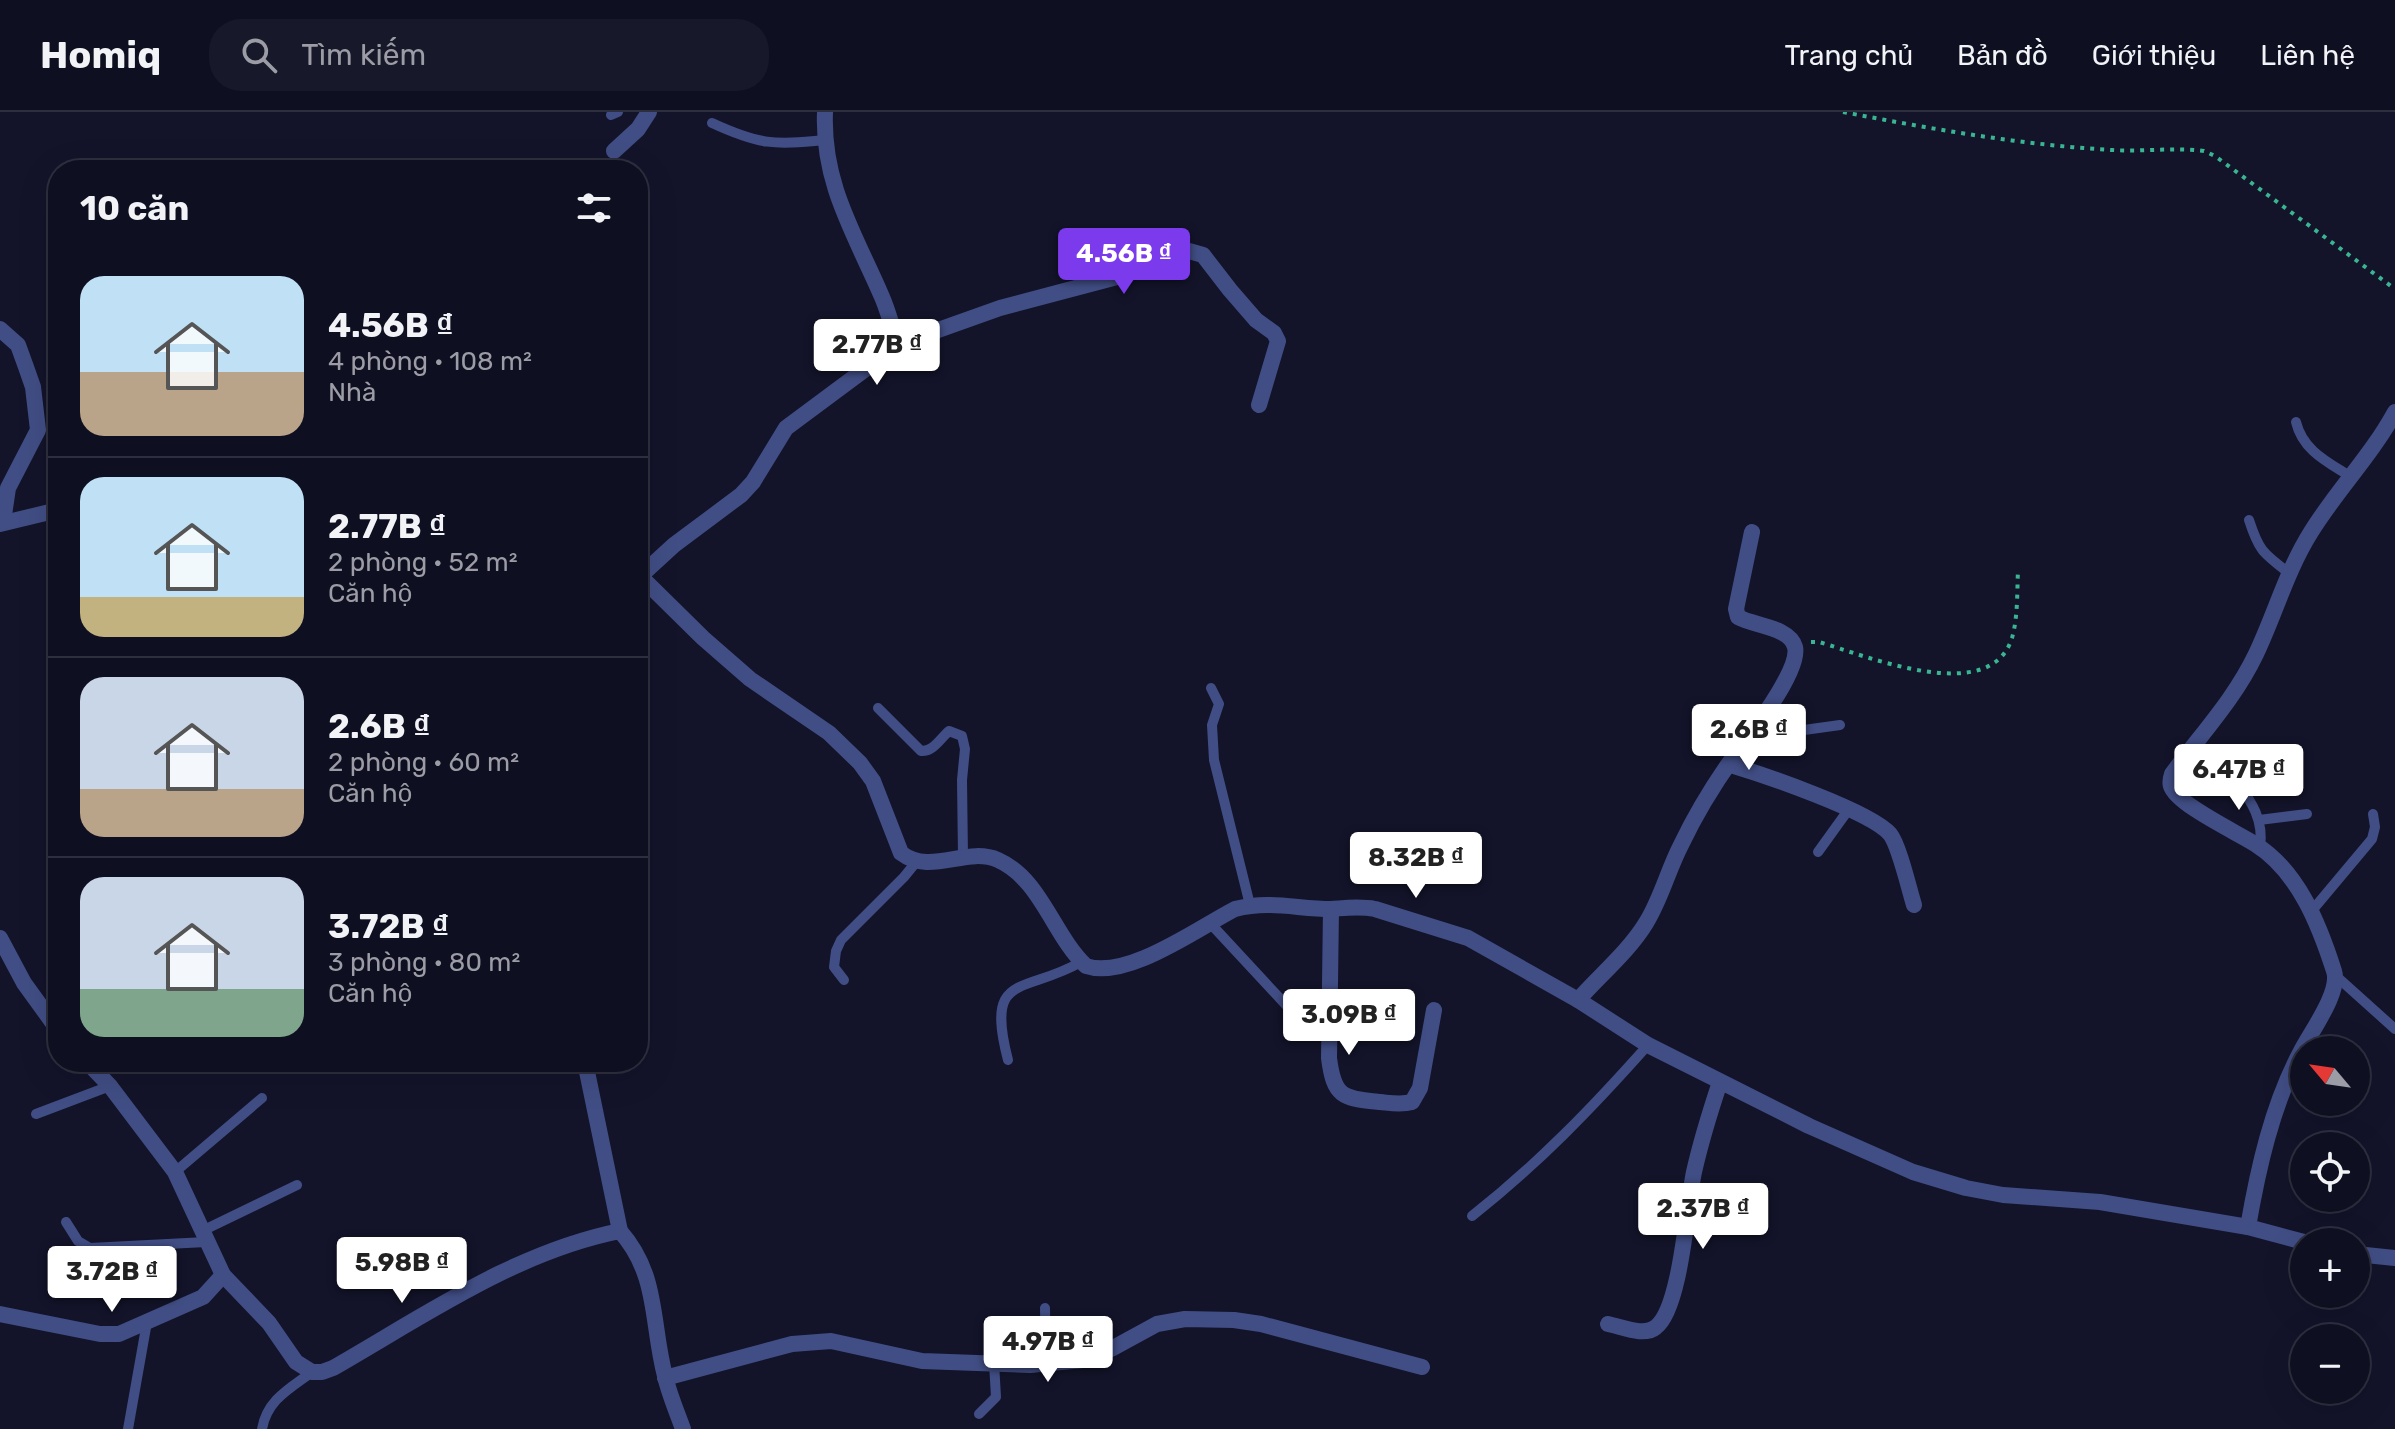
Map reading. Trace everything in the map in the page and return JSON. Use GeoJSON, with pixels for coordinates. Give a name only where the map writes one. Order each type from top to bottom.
{"type":"FeatureCollection","features":[{"type":"Feature","properties":{"kind":"street"},"geometry":{"type":"LineString","coordinates":[[614,151],[638,129],[649,112]]}},
{"type":"Feature","properties":{"kind":"street"},"geometry":{"type":"LineString","coordinates":[[825,112],[827,162],[834,190],[883,299],[899,344]]}},
{"type":"Feature","properties":{"kind":"street"},"geometry":{"type":"LineString","coordinates":[[648,568],[741,495],[753,482],[786,428],[899,344],[1000,308],[1117,277],[1179,253],[1194,251],[1203,255],[1256,320],[1274,333],[1278,341],[1259,405]]}},
{"type":"Feature","properties":{"kind":"street"},"geometry":{"type":"LineString","coordinates":[[0,329],[18,345],[33,387],[38,430],[8,488],[2,523],[48,512]]}},
{"type":"Feature","properties":{"kind":"street"},"geometry":{"type":"LineString","coordinates":[[2248,1227],[2254,1191],[2278,1102],[2294,1064],[2332,995],[2336,976],[2292,878],[2274,857],[2205,816],[2175,794],[2170,785],[2172,774],[2224,708],[2250,665],[2309,534],[2365,461],[2395,412]]}},
{"type":"Feature","properties":{"kind":"street"},"geometry":{"type":"LineString","coordinates":[[1578,1000],[1632,943],[1647,922],[1681,843],[1712,789],[1762,720],[1784,683],[1796,651],[1787,635],[1738,617],[1736,609],[1752,532]]}},
{"type":"Feature","properties":{"kind":"street"},"geometry":{"type":"LineString","coordinates":[[648,585],[750,679],[846,748],[873,781],[898,849],[905,856],[917,861],[939,862],[977,855],[991,857],[1015,870],[1081,962],[1097,969],[1124,966],[1235,909],[1250,905],[1331,909],[1362,906],[1468,938],[1578,1000],[1648,1045],[1913,1172],[2003,1195],[2100,1202],[2248,1227],[2290,1238]]}},
{"type":"Feature","properties":{"kind":"street"},"geometry":{"type":"LineString","coordinates":[[1731,765],[1849,809],[1878,824],[1892,836],[1914,905]]}},
{"type":"Feature","properties":{"kind":"street"},"geometry":{"type":"LineString","coordinates":[[1331,909],[1329,1058],[1331,1080],[1343,1095],[1354,1100],[1412,1102],[1420,1088],[1434,1010]]}},
{"type":"Feature","properties":{"kind":"street"},"geometry":{"type":"LineString","coordinates":[[1,943],[48,1016]]}},
{"type":"Feature","properties":{"kind":"street"},"geometry":{"type":"LineString","coordinates":[[97,1072],[175,1172],[223,1275],[269,1323],[296,1362],[312,1372],[333,1368],[501,1272],[598,1236],[620,1231]]}},
{"type":"Feature","properties":{"kind":"street"},"geometry":{"type":"LineString","coordinates":[[587,1072],[620,1231],[634,1247],[648,1278],[665,1378],[683,1429]]}},
{"type":"Feature","properties":{"kind":"street"},"geometry":{"type":"LineString","coordinates":[[1608,1324],[1647,1332],[1658,1326],[1666,1313],[1683,1252],[1694,1173],[1720,1082]]}},
{"type":"Feature","properties":{"kind":"street"},"geometry":{"type":"LineString","coordinates":[[2370,1255],[2395,1258]]}},
{"type":"Feature","properties":{"kind":"street"},"geometry":{"type":"LineString","coordinates":[[1,1317],[100,1334],[119,1334],[203,1297],[223,1275]]}},
{"type":"Feature","properties":{"kind":"street"},"geometry":{"type":"LineString","coordinates":[[665,1378],[792,1344],[831,1341],[922,1361],[1046,1364],[1083,1360],[1157,1324],[1185,1319],[1261,1324],[1422,1367]]}},
{"type":"Feature","properties":{"kind":"lane"},"geometry":{"type":"LineString","coordinates":[[712,123],[752,141],[771,144],[825,140]]}},
{"type":"Feature","properties":{"kind":"lane"},"geometry":{"type":"LineString","coordinates":[[2296,422],[2300,438],[2311,451],[2351,477]]}},
{"type":"Feature","properties":{"kind":"lane"},"geometry":{"type":"LineString","coordinates":[[2249,520],[2257,545],[2289,573]]}},
{"type":"Feature","properties":{"kind":"lane"},"geometry":{"type":"LineString","coordinates":[[1211,688],[1219,704],[1212,725],[1214,760],[1250,905]]}},
{"type":"Feature","properties":{"kind":"lane"},"geometry":{"type":"LineString","coordinates":[[878,708],[921,751],[933,748],[949,731],[962,736],[965,749],[962,780],[963,857]]}},
{"type":"Feature","properties":{"kind":"lane"},"geometry":{"type":"LineString","coordinates":[[1732,712],[1727,724],[1729,731],[1744,744],[1840,725]]}},
{"type":"Feature","properties":{"kind":"lane"},"geometry":{"type":"LineString","coordinates":[[2237,782],[2259,820],[2262,835],[2260,847]]}},
{"type":"Feature","properties":{"kind":"lane"},"geometry":{"type":"LineString","coordinates":[[1818,852],[1849,809]]}},
{"type":"Feature","properties":{"kind":"lane"},"geometry":{"type":"LineString","coordinates":[[2259,820],[2307,814]]}},
{"type":"Feature","properties":{"kind":"lane"},"geometry":{"type":"LineString","coordinates":[[2310,913],[2372,839],[2375,827],[2373,814]]}},
{"type":"Feature","properties":{"kind":"lane"},"geometry":{"type":"LineString","coordinates":[[844,980],[834,967],[841,940],[917,861]]}},
{"type":"Feature","properties":{"kind":"lane"},"geometry":{"type":"LineString","coordinates":[[1209,922],[1286,1005]]}},
{"type":"Feature","properties":{"kind":"lane"},"geometry":{"type":"LineString","coordinates":[[1008,1060],[999,1012],[1004,1000],[1026,982],[1051,977],[1081,962]]}},
{"type":"Feature","properties":{"kind":"lane"},"geometry":{"type":"LineString","coordinates":[[2336,976],[2395,1029]]}},
{"type":"Feature","properties":{"kind":"lane"},"geometry":{"type":"LineString","coordinates":[[1472,1216],[1557,1144],[1648,1045]]}},
{"type":"Feature","properties":{"kind":"lane"},"geometry":{"type":"LineString","coordinates":[[36,1114],[110,1086]]}},
{"type":"Feature","properties":{"kind":"lane"},"geometry":{"type":"LineString","coordinates":[[175,1172],[262,1098]]}},
{"type":"Feature","properties":{"kind":"lane"},"geometry":{"type":"LineString","coordinates":[[66,1222],[78,1241],[90,1248],[204,1236],[297,1185]]}},
{"type":"Feature","properties":{"kind":"lane"},"geometry":{"type":"LineString","coordinates":[[1045,1308],[1046,1364]]}},
{"type":"Feature","properties":{"kind":"lane"},"geometry":{"type":"LineString","coordinates":[[128,1429],[147,1322]]}},
{"type":"Feature","properties":{"kind":"lane"},"geometry":{"type":"LineString","coordinates":[[979,1414],[996,1397],[994,1363]]}},
{"type":"Feature","properties":{"kind":"lane"},"geometry":{"type":"LineString","coordinates":[[262,1429],[266,1412],[274,1400],[312,1372]]}},
{"type":"Feature","properties":{"kind":"path"},"geometry":{"type":"LineString","coordinates":[[1843,112],[1968,135],[2114,150],[2204,151],[2395,289]]}},
{"type":"Feature","properties":{"kind":"path"},"geometry":{"type":"LineString","coordinates":[[1796,651],[1811,642],[1819,642],[1923,671],[1974,672],[1995,663],[2012,640],[2018,570]]}}]}
